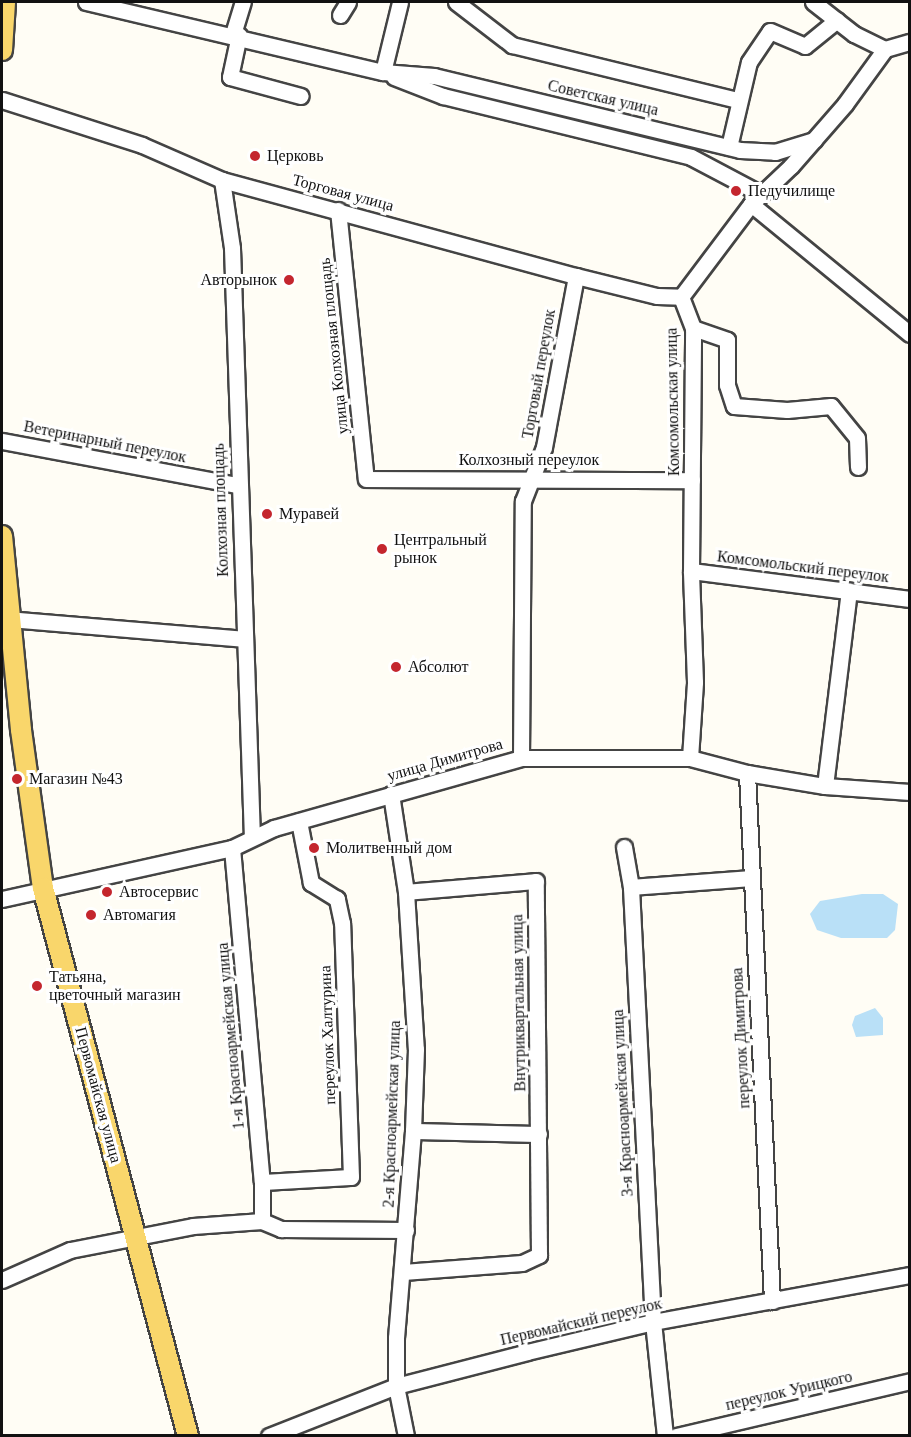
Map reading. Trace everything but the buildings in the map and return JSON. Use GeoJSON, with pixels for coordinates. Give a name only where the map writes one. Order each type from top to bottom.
{"type":"FeatureCollection","features":[{"type":"Feature","properties":{"kind":"main road"},"geometry":{"type":"LineString","coordinates":[[2,50],[5,2]]}},
{"type":"Feature","properties":{"kind":"main road","name":"Первомайская улица"},"geometry":{"type":"LineString","coordinates":[[2,536],[8,620],[43,888],[188,1436]]}},
{"type":"Feature","properties":{"kind":"street","name":"Советская улица"},"geometry":{"type":"LineString","coordinates":[[86,2],[236,34],[383,72],[443,96],[691,157],[756,199],[909,334]]}},
{"type":"Feature","properties":{"kind":"street"},"geometry":{"type":"LineString","coordinates":[[243,2],[230,77],[301,96]]}},
{"type":"Feature","properties":{"kind":"street"},"geometry":{"type":"LineString","coordinates":[[383,72],[400,2]]}},
{"type":"Feature","properties":{"kind":"street"},"geometry":{"type":"LineString","coordinates":[[456,2],[512,45],[738,100]]}},
{"type":"Feature","properties":{"kind":"street"},"geometry":{"type":"LineString","coordinates":[[813,2],[837,20],[885,49]]}},
{"type":"Feature","properties":{"kind":"street"},"geometry":{"type":"LineString","coordinates":[[729,147],[748,62],[770,31],[805,46],[837,20]]}},
{"type":"Feature","properties":{"kind":"street"},"geometry":{"type":"LineString","coordinates":[[681,297],[756,199],[814,140],[885,49],[909,42]]}},
{"type":"Feature","properties":{"kind":"street","name":"Советская улица"},"geometry":{"type":"LineString","coordinates":[[383,72],[434,76],[729,147],[775,152],[814,140]]}},
{"type":"Feature","properties":{"kind":"street","name":"Торговая улица"},"geometry":{"type":"LineString","coordinates":[[2,100],[142,145],[222,180],[576,276],[657,296],[681,297]]}},
{"type":"Feature","properties":{"kind":"street","name":"Колхозная площадь"},"geometry":{"type":"LineString","coordinates":[[222,180],[232,248],[238,485],[252,838]]}},
{"type":"Feature","properties":{"kind":"street","name":"улица Колхозная площадь"},"geometry":{"type":"LineString","coordinates":[[338,210],[366,479]]}},
{"type":"Feature","properties":{"kind":"street","name":"Торговый переулок"},"geometry":{"type":"LineString","coordinates":[[521,758],[522,501],[544,447],[576,276]]}},
{"type":"Feature","properties":{"kind":"street","name":"Комсомольская улица"},"geometry":{"type":"LineString","coordinates":[[681,297],[693,328],[691,571],[695,682],[690,758]]}},
{"type":"Feature","properties":{"kind":"street"},"geometry":{"type":"LineString","coordinates":[[693,328],[727,340],[727,385],[734,406],[787,410],[831,406],[857,438],[858,467]]}},
{"type":"Feature","properties":{"kind":"street","name":"Ветеринарный переулок"},"geometry":{"type":"LineString","coordinates":[[2,441],[238,485]]}},
{"type":"Feature","properties":{"kind":"street","name":"Колхозный переулок"},"geometry":{"type":"LineString","coordinates":[[366,479],[533,477],[692,480]]}},
{"type":"Feature","properties":{"kind":"street","name":"Комсомольский переулок"},"geometry":{"type":"LineString","coordinates":[[691,571],[909,599]]}},
{"type":"Feature","properties":{"kind":"street"},"geometry":{"type":"LineString","coordinates":[[825,786],[849,590]]}},
{"type":"Feature","properties":{"kind":"street"},"geometry":{"type":"LineString","coordinates":[[8,620],[244,639]]}},
{"type":"Feature","properties":{"kind":"street","name":"улица Димитрова"},"geometry":{"type":"LineString","coordinates":[[2,899],[43,888],[232,848],[299,821],[521,758],[690,758],[747,773],[825,786],[909,792]]}},
{"type":"Feature","properties":{"kind":"street","name":"переулок Димитрова"},"geometry":{"type":"LineString","coordinates":[[747,773],[772,1301]]}},
{"type":"Feature","properties":{"kind":"street","name":"2-я Красноармейская улица"},"geometry":{"type":"LineString","coordinates":[[392,794],[406,892],[416,1049],[413,1131],[396,1338],[396,1386],[406,1436]]}},
{"type":"Feature","properties":{"kind":"street","name":"переулок Халтурина"},"geometry":{"type":"LineString","coordinates":[[262,1182],[351,1177],[342,923],[337,899],[311,883],[299,821]]}},
{"type":"Feature","properties":{"kind":"street","name":"3-я Красноармейская улица"},"geometry":{"type":"LineString","coordinates":[[624,847],[631,887],[653,1322],[665,1436]]}},
{"type":"Feature","properties":{"kind":"street","name":"1-я Красноармейская улица"},"geometry":{"type":"LineString","coordinates":[[232,848],[262,1182],[262,1221]]}},
{"type":"Feature","properties":{"kind":"street"},"geometry":{"type":"LineString","coordinates":[[631,887],[751,878]]}},
{"type":"Feature","properties":{"kind":"street","name":"Внутриквартальная улица"},"geometry":{"type":"LineString","coordinates":[[403,1272],[522,1263],[539,1255],[536,881],[406,892]]}},
{"type":"Feature","properties":{"kind":"street"},"geometry":{"type":"LineString","coordinates":[[413,1131],[539,1134]]}},
{"type":"Feature","properties":{"kind":"street"},"geometry":{"type":"LineString","coordinates":[[2,1280],[70,1250],[135,1235],[262,1221],[281,1229],[406,1230]]}},
{"type":"Feature","properties":{"kind":"street","name":"Первомайский переулок"},"geometry":{"type":"LineString","coordinates":[[268,1436],[396,1386],[653,1322],[909,1275]]}},
{"type":"Feature","properties":{"kind":"street","name":"переулок Урицкого"},"geometry":{"type":"LineString","coordinates":[[676,1436],[909,1381]]}},
{"type":"Feature","properties":{"kind":"water"},"geometry":{"type":"Polygon","coordinates":[[[862,894],[883,894],[898,904],[895,930],[887,938],[841,938],[817,930],[810,914],[820,901],[862,894]]]}},
{"type":"Feature","properties":{"kind":"water"},"geometry":{"type":"Polygon","coordinates":[[[875,1008],[883,1018],[883,1035],[856,1037],[852,1025],[855,1016],[875,1008]]]}},
{"type":"Feature","properties":{"kind":"place","name":"Церковь"},"geometry":{"type":"Point","coordinates":[255,156]}},
{"type":"Feature","properties":{"kind":"place","name":"Педучилище"},"geometry":{"type":"Point","coordinates":[736,191]}},
{"type":"Feature","properties":{"kind":"place","name":"Авторынок"},"geometry":{"type":"Point","coordinates":[289,280]}},
{"type":"Feature","properties":{"kind":"place","name":"Муравей"},"geometry":{"type":"Point","coordinates":[267,514]}},
{"type":"Feature","properties":{"kind":"place","name":"Центральный рынок"},"geometry":{"type":"Point","coordinates":[382,549]}},
{"type":"Feature","properties":{"kind":"place","name":"Абсолют"},"geometry":{"type":"Point","coordinates":[396,667]}},
{"type":"Feature","properties":{"kind":"place","name":"Магазин №43"},"geometry":{"type":"Point","coordinates":[17,779]}},
{"type":"Feature","properties":{"kind":"place","name":"Молитвенный дом"},"geometry":{"type":"Point","coordinates":[314,848]}},
{"type":"Feature","properties":{"kind":"place","name":"Автосервис"},"geometry":{"type":"Point","coordinates":[107,892]}},
{"type":"Feature","properties":{"kind":"place","name":"Автомагия"},"geometry":{"type":"Point","coordinates":[91,915]}},
{"type":"Feature","properties":{"kind":"place","name":"Татьяна, цветочный магазин"},"geometry":{"type":"Point","coordinates":[37,986]}}]}
